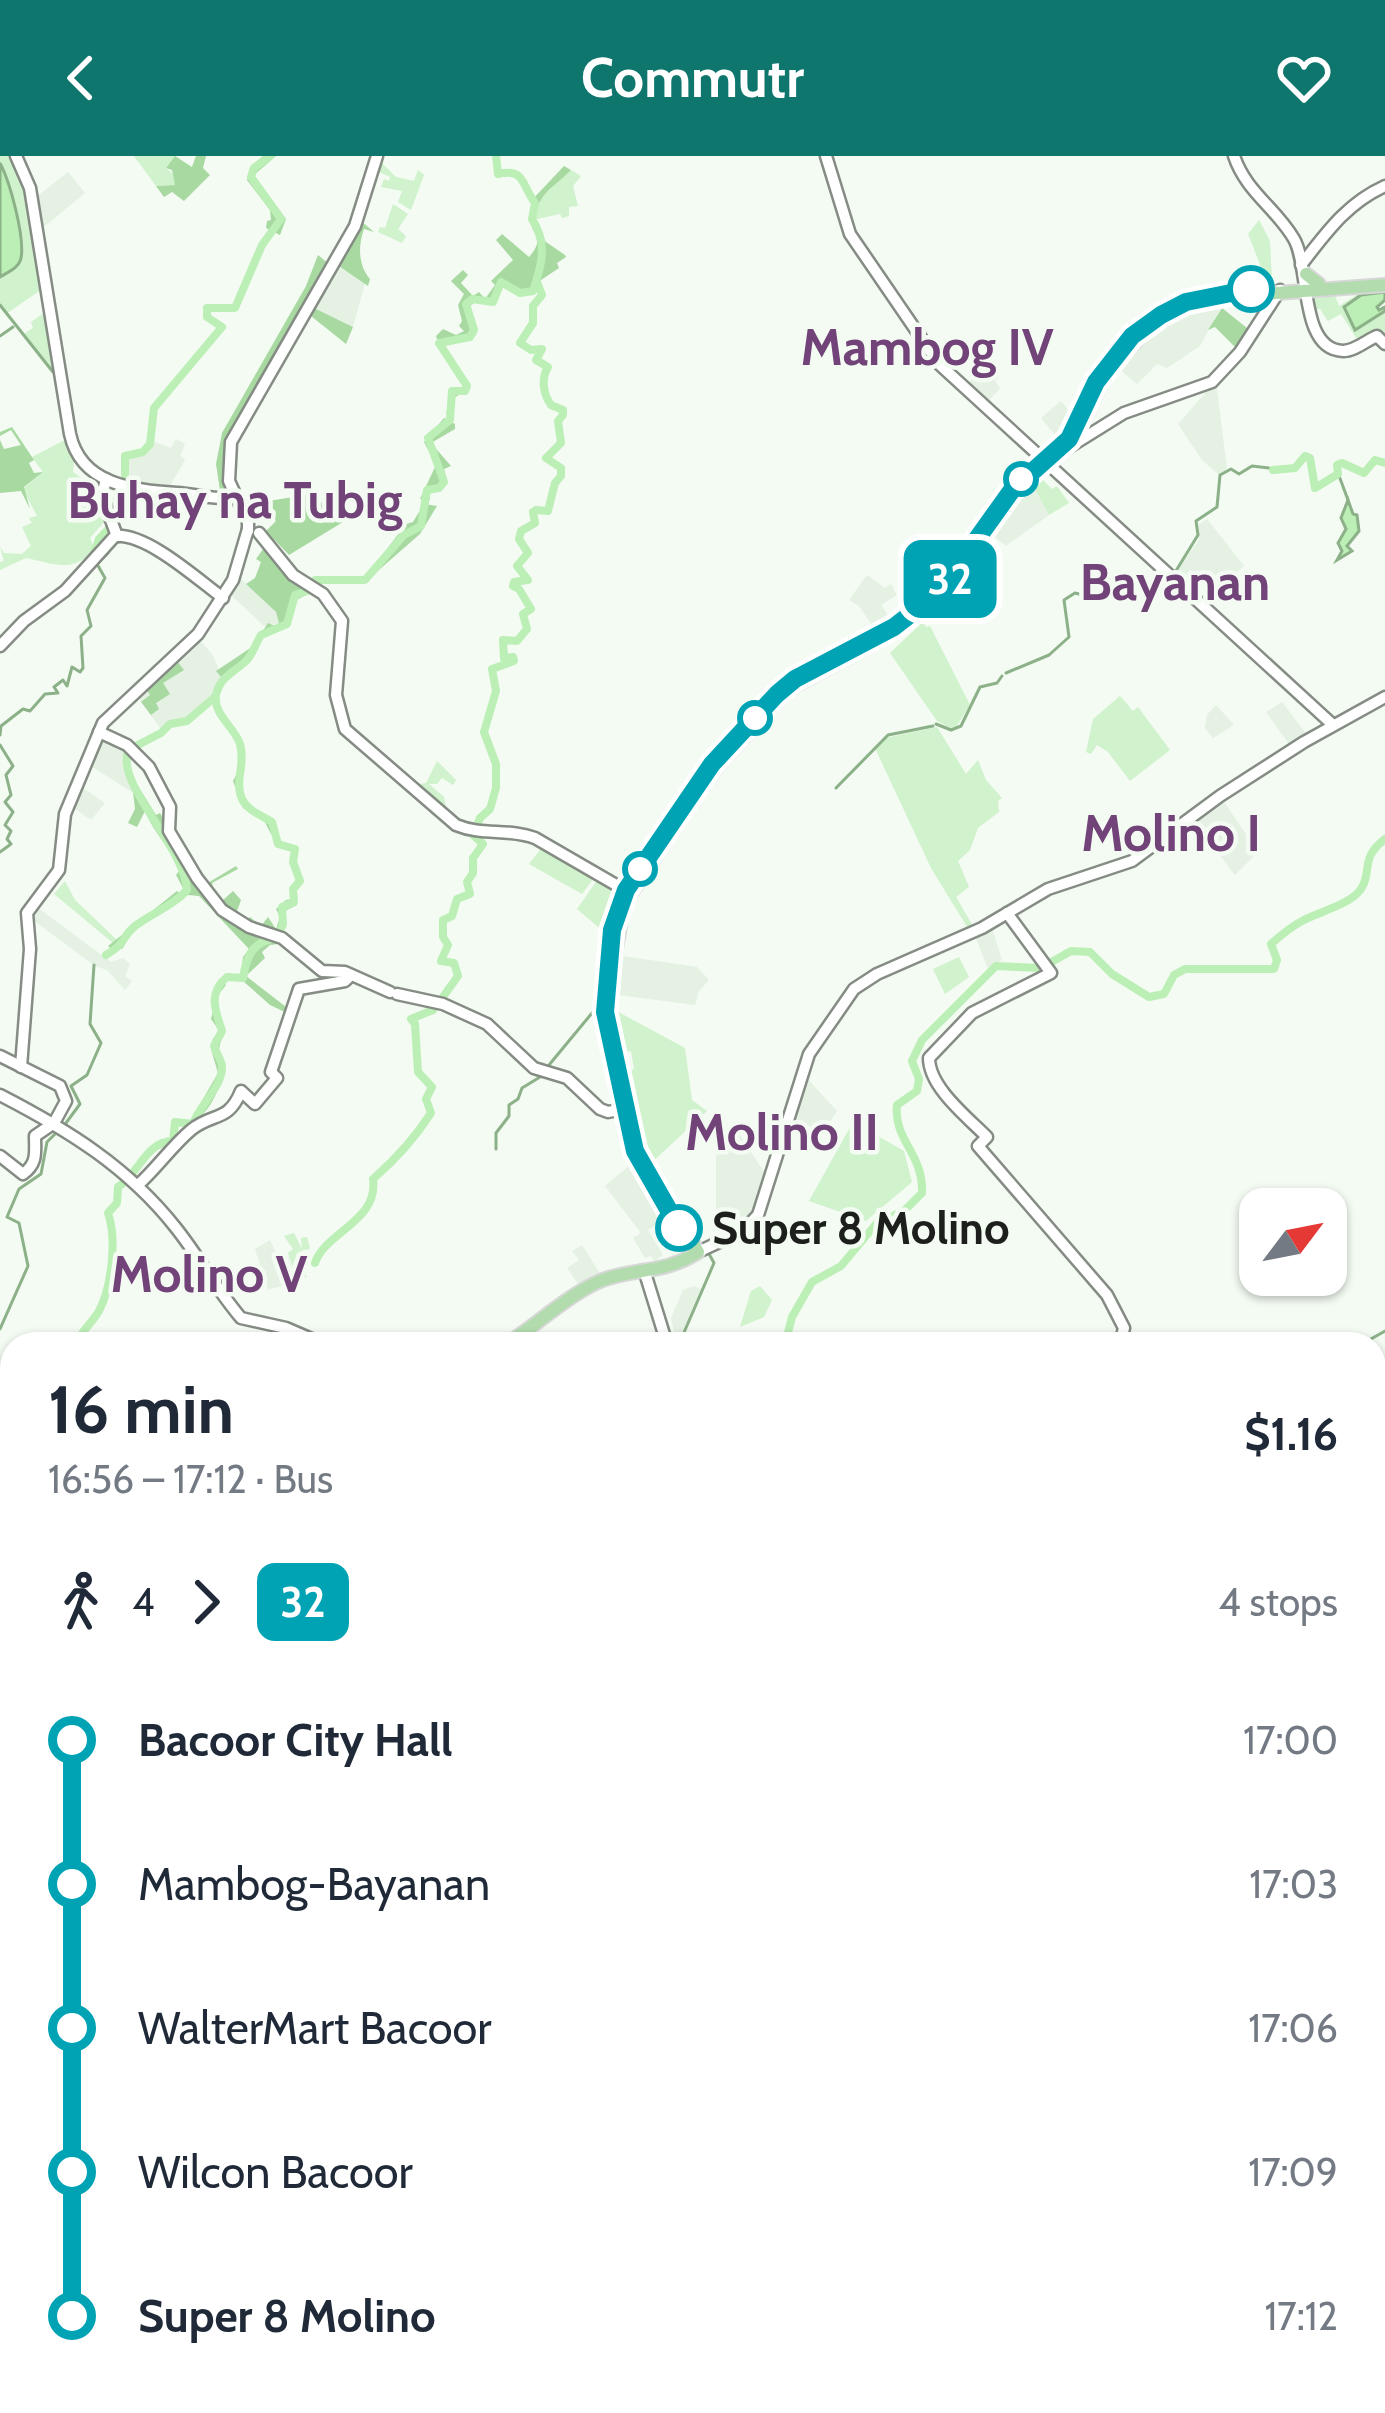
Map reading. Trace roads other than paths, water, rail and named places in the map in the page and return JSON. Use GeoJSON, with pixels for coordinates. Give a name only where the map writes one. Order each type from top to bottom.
{"type":"FeatureCollection","features":[{"type":"Feature","properties":{"kind":"main road"},"geometry":{"type":"LineString","coordinates":[[16,156],[30,188],[72,447],[88,470],[137,490],[234,498]]}},
{"type":"Feature","properties":{"kind":"main road"},"geometry":{"type":"LineString","coordinates":[[377,156],[358,220],[231,442],[227,472],[234,498],[293,575],[323,594],[342,621],[336,695],[345,729],[450,821],[475,832],[521,833],[617,882]]}},
{"type":"Feature","properties":{"kind":"main road"},"geometry":{"type":"LineString","coordinates":[[826,156],[850,234],[939,364],[1333,725]]}},
{"type":"Feature","properties":{"kind":"main road"},"geometry":{"type":"LineString","coordinates":[[1232,156],[1247,185],[1292,234],[1297,285],[1315,326],[1334,349],[1349,350],[1377,336],[1385,344]]}},
{"type":"Feature","properties":{"kind":"main road"},"geometry":{"type":"LineString","coordinates":[[1049,460],[1124,413],[1212,382],[1297,285],[1344,212],[1385,186]]}},
{"type":"Feature","properties":{"kind":"main road"},"geometry":{"type":"LineString","coordinates":[[696,1254],[641,1158],[627,1108],[606,1000],[617,925],[617,882],[780,697],[807,677],[878,642],[937,600],[1012,497],[1069,439],[1107,372],[1135,340],[1199,300],[1297,285],[1385,283]]}},
{"type":"Feature","properties":{"kind":"main road"},"geometry":{"type":"LineString","coordinates":[[1071,446],[1085,411]]}},
{"type":"Feature","properties":{"kind":"main road"},"geometry":{"type":"LineString","coordinates":[[109,480],[102,494],[115,530],[143,543],[220,596]]}},
{"type":"Feature","properties":{"kind":"main road"},"geometry":{"type":"LineString","coordinates":[[21,1067],[30,950],[27,913],[59,870],[65,814],[99,733],[119,706],[191,643],[253,528]]}},
{"type":"Feature","properties":{"kind":"main road"},"geometry":{"type":"LineString","coordinates":[[0,646],[93,563],[115,530]]}},
{"type":"Feature","properties":{"kind":"main road"},"geometry":{"type":"LineString","coordinates":[[524,1332],[594,1284],[671,1268],[756,1220],[811,1050],[854,989],[1062,883],[1132,861],[1198,810],[1385,697]]}},
{"type":"Feature","properties":{"kind":"main road"},"geometry":{"type":"LineString","coordinates":[[99,733],[130,750],[146,769],[169,809],[169,831],[211,898],[234,919],[277,936],[322,970],[478,1022],[534,1072],[572,1082],[604,1112],[627,1108]]}},
{"type":"Feature","properties":{"kind":"main road"},"geometry":{"type":"LineString","coordinates":[[1007,913],[1047,967],[972,1013],[928,1058],[931,1074],[1108,1295],[1123,1332]]}},
{"type":"Feature","properties":{"kind":"main road"},"geometry":{"type":"LineString","coordinates":[[134,1181],[194,1127],[224,1116],[241,1091],[255,1104],[274,1075],[297,991],[350,976]]}},
{"type":"Feature","properties":{"kind":"main road"},"geometry":{"type":"LineString","coordinates":[[0,1056],[60,1086],[65,1106],[59,1126]]}},
{"type":"Feature","properties":{"kind":"main road"},"geometry":{"type":"LineString","coordinates":[[0,1095],[59,1126],[134,1181],[176,1227],[241,1318],[295,1332]]}},
{"type":"Feature","properties":{"kind":"main road"},"geometry":{"type":"LineString","coordinates":[[0,1156],[23,1174],[35,1159],[35,1136],[59,1126]]}},
{"type":"Feature","properties":{"kind":"main road"},"geometry":{"type":"LineString","coordinates":[[645,1273],[663,1332]]}},
{"type":"Feature","properties":{"kind":"waterway"},"geometry":{"type":"LineString","coordinates":[[93,556],[99,539],[119,518],[117,499],[125,478],[125,456],[143,452],[150,444],[154,408],[222,327],[207,317],[207,308],[235,308],[262,245],[281,219],[251,177],[254,168],[270,156]]}},
{"type":"Feature","properties":{"kind":"waterway"},"geometry":{"type":"LineString","coordinates":[[83,1332],[99,1311],[107,1289],[113,1249],[108,1213],[117,1203],[118,1187],[156,1146],[173,1141],[175,1122],[193,1124],[215,1088],[222,1066],[214,1046],[222,1031],[217,990],[227,977],[243,978],[252,951],[277,937],[283,924],[282,907],[294,902],[293,889],[300,881],[293,862],[295,849],[278,844],[272,822],[242,799],[240,744],[218,709],[218,689],[247,660],[261,635],[287,624],[295,595],[307,591],[315,580],[365,580],[404,535],[421,526],[427,490],[444,482],[428,438],[450,420],[452,391],[465,391],[467,386],[439,343],[470,337],[474,330],[466,304],[472,299],[493,302],[501,282],[520,293],[533,291],[541,263],[542,246],[532,219],[535,203],[518,176],[498,174],[496,156]]}},
{"type":"Feature","properties":{"kind":"waterway"},"geometry":{"type":"LineString","coordinates":[[536,510],[548,511],[561,476],[561,468],[546,458],[561,443],[558,421],[563,415],[546,396],[548,367],[536,360],[542,349],[531,350],[520,343],[542,295],[537,282]]}},
{"type":"Feature","properties":{"kind":"waterway"},"geometry":{"type":"LineString","coordinates":[[0,305],[53,372]]}},
{"type":"Feature","properties":{"kind":"waterway"},"geometry":{"type":"LineString","coordinates":[[0,336],[13,327]]}},
{"type":"Feature","properties":{"kind":"waterway"},"geometry":{"type":"LineString","coordinates":[[1273,470],[1295,468],[1305,456],[1310,458],[1315,488],[1338,474],[1337,465],[1342,463],[1364,473],[1375,460],[1385,463]]}},
{"type":"Feature","properties":{"kind":"waterway"},"geometry":{"type":"LineString","coordinates":[[1174,574],[1198,535],[1196,521],[1217,507],[1220,475],[1231,469],[1239,474],[1252,466],[1269,468]]}},
{"type":"Feature","properties":{"kind":"waterway"},"geometry":{"type":"LineString","coordinates":[[1338,473],[1348,500]]}},
{"type":"Feature","properties":{"kind":"waterway"},"geometry":{"type":"LineString","coordinates":[[440,1001],[458,976],[454,963],[441,961],[448,945],[443,920],[452,916],[457,899],[470,894],[467,882],[473,873],[473,858],[483,844],[473,835],[490,809],[496,788],[496,764],[484,732],[496,691],[492,669],[514,661],[504,658],[503,640],[517,641],[527,629],[523,614],[531,609],[513,586],[528,580],[517,566],[528,553],[519,539],[521,531],[535,523],[533,512]]}},
{"type":"Feature","properties":{"kind":"waterway"},"geometry":{"type":"LineString","coordinates":[[0,735],[1,726],[23,709],[30,711],[45,694],[58,693],[54,687],[63,680],[67,686],[72,667],[80,672],[83,668],[81,636],[91,626],[87,610],[105,578],[97,564],[108,553]]}},
{"type":"Feature","properties":{"kind":"waterway"},"geometry":{"type":"LineString","coordinates":[[1006,673],[1049,655],[1069,637],[1064,600],[1075,593],[1083,595],[1097,571],[1115,583],[1130,579],[1153,592],[1169,581]]}},
{"type":"Feature","properties":{"kind":"waterway"},"geometry":{"type":"LineString","coordinates":[[936,724],[951,730],[961,726],[980,687],[997,683],[1002,676]]}},
{"type":"Feature","properties":{"kind":"waterway"},"geometry":{"type":"LineString","coordinates":[[134,747],[170,724],[187,721],[215,697]]}},
{"type":"Feature","properties":{"kind":"waterway"},"geometry":{"type":"LineString","coordinates":[[836,788],[888,735],[933,726]]}},
{"type":"Feature","properties":{"kind":"waterway"},"geometry":{"type":"LineString","coordinates":[[0,745],[13,766],[6,775],[11,795],[5,802],[13,812],[5,825],[11,831],[7,839],[11,844],[0,852]]}},
{"type":"Feature","properties":{"kind":"waterway"},"geometry":{"type":"LineString","coordinates":[[106,955],[135,926],[187,890],[175,855],[132,781],[128,752]]}},
{"type":"Feature","properties":{"kind":"waterway"},"geometry":{"type":"LineString","coordinates":[[788,1332],[812,1282],[841,1266],[876,1224],[905,1210],[922,1193],[897,1105],[917,1091],[919,1079],[912,1061],[922,1040],[996,966],[1041,968],[1071,951],[1090,952],[1112,974],[1149,997],[1164,994],[1174,975],[1185,969],[1274,969],[1277,960],[1271,944],[1298,923],[1356,895],[1372,853],[1385,839]]}},
{"type":"Feature","properties":{"kind":"waterway"},"geometry":{"type":"LineString","coordinates":[[63,1127],[80,1104],[71,1086],[87,1075],[101,1043],[90,1024],[94,965]]}},
{"type":"Feature","properties":{"kind":"waterway"},"geometry":{"type":"LineString","coordinates":[[549,1065],[597,1007]]}},
{"type":"Feature","properties":{"kind":"waterway"},"geometry":{"type":"LineString","coordinates":[[315,1263],[329,1243],[360,1216],[373,1193],[373,1179],[431,1113],[426,1099],[432,1087],[418,1072],[411,1019],[433,1010]]}},
{"type":"Feature","properties":{"kind":"waterway"},"geometry":{"type":"LineString","coordinates":[[496,1149],[496,1133],[509,1116],[509,1105],[522,1088],[545,1074]]}},
{"type":"Feature","properties":{"kind":"waterway"},"geometry":{"type":"LineString","coordinates":[[0,1329],[28,1266],[19,1223],[7,1217],[19,1189],[41,1174],[47,1142],[56,1133]]}},
{"type":"Feature","properties":{"kind":"waterway"},"geometry":{"type":"LineString","coordinates":[[684,1332],[714,1263],[708,1252]]}},
{"type":"Feature","properties":{"kind":"place","name":"Super 8 Molino"},"geometry":{"type":"Point","coordinates":[679,1228]}},
{"type":"Feature","properties":{"kind":"district","name":"Mambog IV"},"geometry":{"type":"Point","coordinates":[927,347]}},
{"type":"Feature","properties":{"kind":"district","name":"Buhay na Tubig"},"geometry":{"type":"Point","coordinates":[235,500]}},
{"type":"Feature","properties":{"kind":"district","name":"Bayanan"},"geometry":{"type":"Point","coordinates":[1175,582]}},
{"type":"Feature","properties":{"kind":"district","name":"Molino I"},"geometry":{"type":"Point","coordinates":[1171,833]}},
{"type":"Feature","properties":{"kind":"district","name":"Molino II"},"geometry":{"type":"Point","coordinates":[782,1132]}},
{"type":"Feature","properties":{"kind":"district","name":"Molino V"},"geometry":{"type":"Point","coordinates":[209,1274]}}]}
